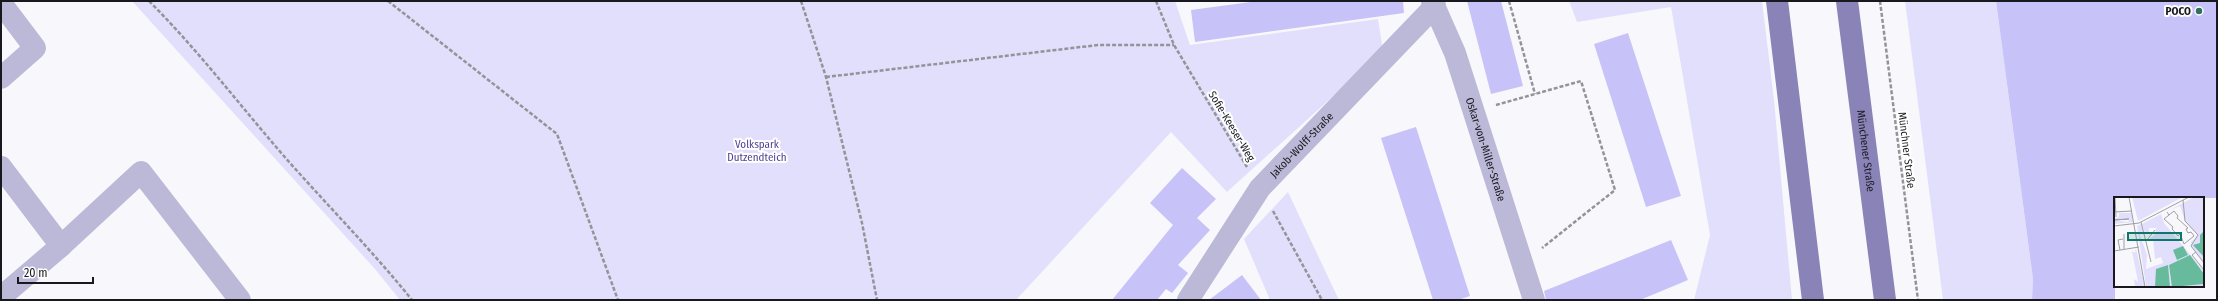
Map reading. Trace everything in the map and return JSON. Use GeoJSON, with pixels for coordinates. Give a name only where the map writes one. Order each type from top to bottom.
{"type":"FeatureCollection","features":[{"type":"Feature","properties":{"kind":"main road"},"geometry":{"type":"LineString","coordinates":[[1777,1],[1813,300]]}},
{"type":"Feature","properties":{"kind":"main road","name":"Münchener Straße"},"geometry":{"type":"LineString","coordinates":[[1847,1],[1885,300]]}},
{"type":"Feature","properties":{"kind":"street"},"geometry":{"type":"LineString","coordinates":[[1,3],[35,48],[1,78]]}},
{"type":"Feature","properties":{"kind":"street","name":"Oskar-von-Miller-Straße"},"geometry":{"type":"LineString","coordinates":[[1434,4],[1455,53],[1534,300]]}},
{"type":"Feature","properties":{"kind":"street","name":"Jakob-Wolff-Straße"},"geometry":{"type":"LineString","coordinates":[[1188,300],[1260,188],[1434,4]]}},
{"type":"Feature","properties":{"kind":"street"},"geometry":{"type":"LineString","coordinates":[[1,167],[61,246]]}},
{"type":"Feature","properties":{"kind":"street"},"geometry":{"type":"LineString","coordinates":[[1,297],[61,246],[141,172],[240,300]]}},
{"type":"Feature","properties":{"kind":"path"},"geometry":{"type":"LineString","coordinates":[[149,1],[209,66],[336,216],[385,267],[412,300]]}},
{"type":"Feature","properties":{"kind":"path"},"geometry":{"type":"LineString","coordinates":[[388,1],[557,134],[618,300]]}},
{"type":"Feature","properties":{"kind":"path"},"geometry":{"type":"LineString","coordinates":[[800,1],[826,77],[862,222],[877,300]]}},
{"type":"Feature","properties":{"kind":"path","name":"Sofie-Keeser-Weg"},"geometry":{"type":"LineString","coordinates":[[1156,1],[1174,45],[1260,188],[1322,300]]}},
{"type":"Feature","properties":{"kind":"path"},"geometry":{"type":"LineString","coordinates":[[1508,1],[1535,94]]}},
{"type":"Feature","properties":{"kind":"path","name":"Münchner Straße"},"geometry":{"type":"LineString","coordinates":[[1880,1],[1918,300]]}},
{"type":"Feature","properties":{"kind":"path"},"geometry":{"type":"LineString","coordinates":[[826,77],[1098,45],[1174,45]]}},
{"type":"Feature","properties":{"kind":"path"},"geometry":{"type":"LineString","coordinates":[[1474,111],[1581,81],[1615,190],[1523,263]]}},
{"type":"Feature","properties":{"kind":"green space","name":"Volkspark Dutzendteich"},"geometry":{"type":"Polygon","coordinates":[[[132,1],[1175,1],[1190,45],[1378,19],[1383,51],[1227,192],[1171,132],[1016,300],[400,300],[375,269],[132,1]]]}},
{"type":"Feature","properties":{"kind":"green space"},"geometry":{"type":"Polygon","coordinates":[[[1569,1],[1762,1],[1774,100],[1792,300],[1694,300],[1710,235],[1671,7],[1577,22],[1569,1]]]}},
{"type":"Feature","properties":{"kind":"green space"},"geometry":{"type":"Polygon","coordinates":[[[1905,1],[1996,1],[2033,279],[2032,300],[1943,300],[1905,1]]]}},
{"type":"Feature","properties":{"kind":"green space"},"geometry":{"type":"Polygon","coordinates":[[[1288,192],[1339,300],[1270,300],[1244,239],[1288,192]]]}},
{"type":"Feature","properties":{"kind":"building"},"geometry":{"type":"Polygon","coordinates":[[[1258,1],[1403,1],[1404,13],[1195,42],[1191,10],[1258,1]]]}},
{"type":"Feature","properties":{"kind":"building"},"geometry":{"type":"Polygon","coordinates":[[[1467,1],[1501,1],[1523,86],[1491,94],[1467,1]]]}},
{"type":"Feature","properties":{"kind":"building"},"geometry":{"type":"Polygon","coordinates":[[[1996,1],[2217,1],[2217,198],[2114,197],[2115,300],[2032,300],[2033,279],[1996,1]]]}},
{"type":"Feature","properties":{"kind":"building"},"geometry":{"type":"Polygon","coordinates":[[[1628,33],[1681,196],[1646,207],[1594,44],[1628,33]]]}},
{"type":"Feature","properties":{"kind":"building"},"geometry":{"type":"Polygon","coordinates":[[[1416,127],[1470,296],[1458,300],[1433,300],[1381,138],[1416,127]]]}},
{"type":"Feature","properties":{"kind":"building"},"geometry":{"type":"Polygon","coordinates":[[[1182,168],[1216,199],[1197,218],[1210,230],[1178,265],[1188,273],[1172,293],[1166,289],[1157,300],[1112,300],[1173,225],[1150,203],[1182,168]]]}},
{"type":"Feature","properties":{"kind":"building"},"geometry":{"type":"Polygon","coordinates":[[[1671,240],[1688,280],[1640,300],[1546,300],[1544,291],[1671,240]]]}},
{"type":"Feature","properties":{"kind":"building"},"geometry":{"type":"Polygon","coordinates":[[[1242,275],[1261,300],[1209,300],[1242,275]]]}},
{"type":"Feature","properties":{"kind":"place","name":"POCO"},"geometry":{"type":"Point","coordinates":[2199,11]}}]}
